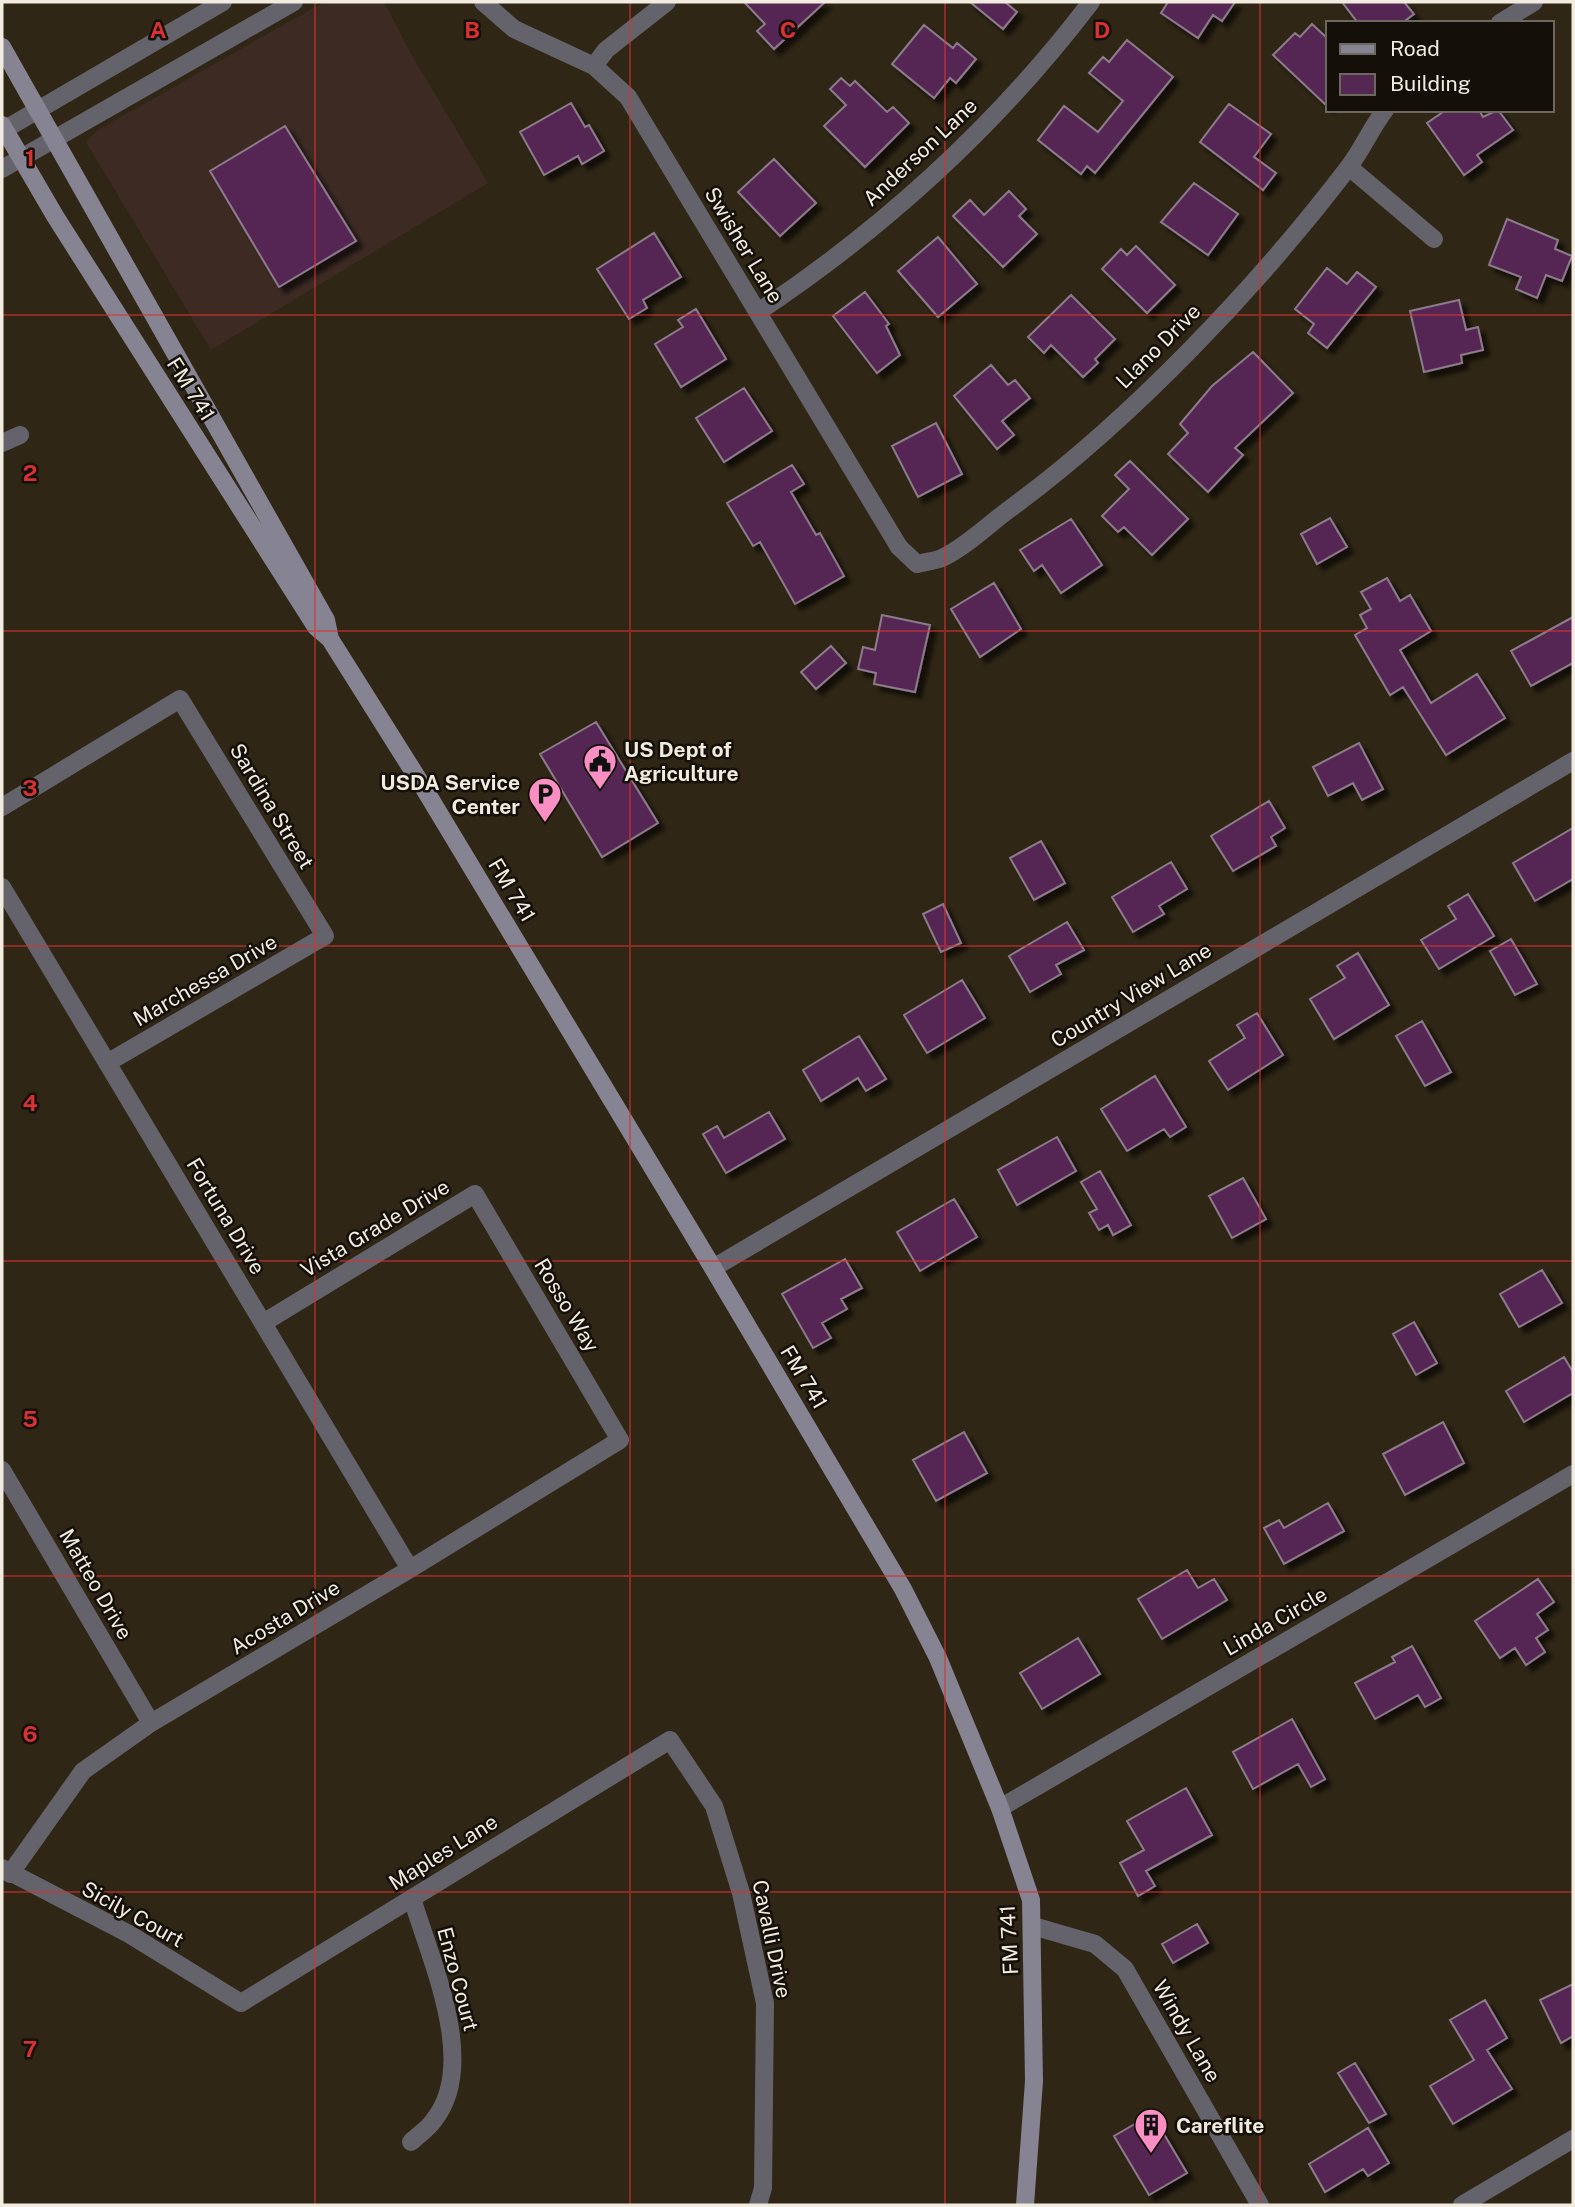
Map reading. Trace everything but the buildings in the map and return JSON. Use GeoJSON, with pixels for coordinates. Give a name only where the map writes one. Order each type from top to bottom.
{"type":"FeatureCollection","features":[{"type":"Feature","properties":{"kind":"main road","name":"FM 741"},"geometry":{"type":"LineString","coordinates":[[2,47],[320,609],[330,639],[425,790],[713,1268],[904,1589],[938,1658],[1000,1808],[1031,1900],[1034,2081],[1025,2205]]}},
{"type":"Feature","properties":{"kind":"main road","name":"FM 741"},"geometry":{"type":"LineString","coordinates":[[3,129],[316,628],[330,639]]}},
{"type":"Feature","properties":{"kind":"street"},"geometry":{"type":"LineString","coordinates":[[3,129],[223,2]]}},
{"type":"Feature","properties":{"kind":"street"},"geometry":{"type":"LineString","coordinates":[[2,169],[294,2]]}},
{"type":"Feature","properties":{"kind":"street","name":"Swisher Lane"},"geometry":{"type":"LineString","coordinates":[[483,2],[514,29],[594,66],[628,97],[899,547],[917,564]]}},
{"type":"Feature","properties":{"kind":"street"},"geometry":{"type":"LineString","coordinates":[[594,66],[606,50],[667,2]]}},
{"type":"Feature","properties":{"kind":"street","name":"Anderson Lane"},"geometry":{"type":"LineString","coordinates":[[758,312],[845,250],[942,165],[1035,71],[1091,2]]}},
{"type":"Feature","properties":{"kind":"street"},"geometry":{"type":"LineString","coordinates":[[1503,21],[1534,2]]}},
{"type":"Feature","properties":{"kind":"street","name":"Llano Drive"},"geometry":{"type":"LineString","coordinates":[[917,564],[943,557],[1077,456],[1226,310],[1349,167],[1384,112]]}},
{"type":"Feature","properties":{"kind":"street"},"geometry":{"type":"LineString","coordinates":[[1349,167],[1434,239]]}},
{"type":"Feature","properties":{"kind":"street"},"geometry":{"type":"LineString","coordinates":[[2,443],[20,435]]}},
{"type":"Feature","properties":{"kind":"street","name":"Sardina Street"},"geometry":{"type":"LineString","coordinates":[[2,807],[180,699],[325,936]]}},
{"type":"Feature","properties":{"kind":"street","name":"Country View Lane"},"geometry":{"type":"LineString","coordinates":[[713,1268],[1573,761]]}},
{"type":"Feature","properties":{"kind":"street","name":"Fortuna Drive"},"geometry":{"type":"LineString","coordinates":[[2,887],[410,1569]]}},
{"type":"Feature","properties":{"kind":"street","name":"Marchessa Drive"},"geometry":{"type":"LineString","coordinates":[[107,1063],[325,936]]}},
{"type":"Feature","properties":{"kind":"street","name":"Vista Grade Drive"},"geometry":{"type":"LineString","coordinates":[[263,1323],[475,1194]]}},
{"type":"Feature","properties":{"kind":"street","name":"Rosso Way"},"geometry":{"type":"LineString","coordinates":[[475,1194],[620,1440]]}},
{"type":"Feature","properties":{"kind":"street","name":"Acosta Drive"},"geometry":{"type":"LineString","coordinates":[[6,1871],[83,1771],[151,1723],[620,1440]]}},
{"type":"Feature","properties":{"kind":"street","name":"Matteo Drive"},"geometry":{"type":"LineString","coordinates":[[2,1470],[151,1723]]}},
{"type":"Feature","properties":{"kind":"street","name":"Linda Circle"},"geometry":{"type":"LineString","coordinates":[[1000,1808],[1573,1474]]}},
{"type":"Feature","properties":{"kind":"street","name":"Maples Lane"},"geometry":{"type":"LineString","coordinates":[[241,2003],[670,1740]]}},
{"type":"Feature","properties":{"kind":"street","name":"Cavalli Drive"},"geometry":{"type":"LineString","coordinates":[[670,1740],[714,1805],[741,1893],[765,2003],[763,2188],[758,2205]]}},
{"type":"Feature","properties":{"kind":"street","name":"Sicily Court"},"geometry":{"type":"LineString","coordinates":[[6,1871],[129,1934],[241,2003]]}},
{"type":"Feature","properties":{"kind":"street","name":"Enzo Court"},"geometry":{"type":"LineString","coordinates":[[411,2142],[435,2120],[448,2094],[454,2061],[449,2018],[412,1898]]}},
{"type":"Feature","properties":{"kind":"street","name":"Windy Lane"},"geometry":{"type":"LineString","coordinates":[[1033,1926],[1095,1944],[1125,1969],[1260,2205]]}},
{"type":"Feature","properties":{"kind":"street"},"geometry":{"type":"LineString","coordinates":[[1462,2205],[1573,2139]]}},
{"type":"Feature","properties":{"kind":"shaded area"},"geometry":{"type":"Polygon","coordinates":[[[324,2],[384,2],[410,52],[488,183],[211,350],[86,142],[96,131],[324,2]]]}},
{"type":"Feature","properties":{"kind":"place","name":"US Dept of Agriculture"},"geometry":{"type":"Point","coordinates":[600,791]}},
{"type":"Feature","properties":{"kind":"place","name":"USDA Service Center"},"geometry":{"type":"Point","coordinates":[545,824]}},
{"type":"Feature","properties":{"kind":"place","name":"Careflite"},"geometry":{"type":"Point","coordinates":[1151,2155]}}]}
